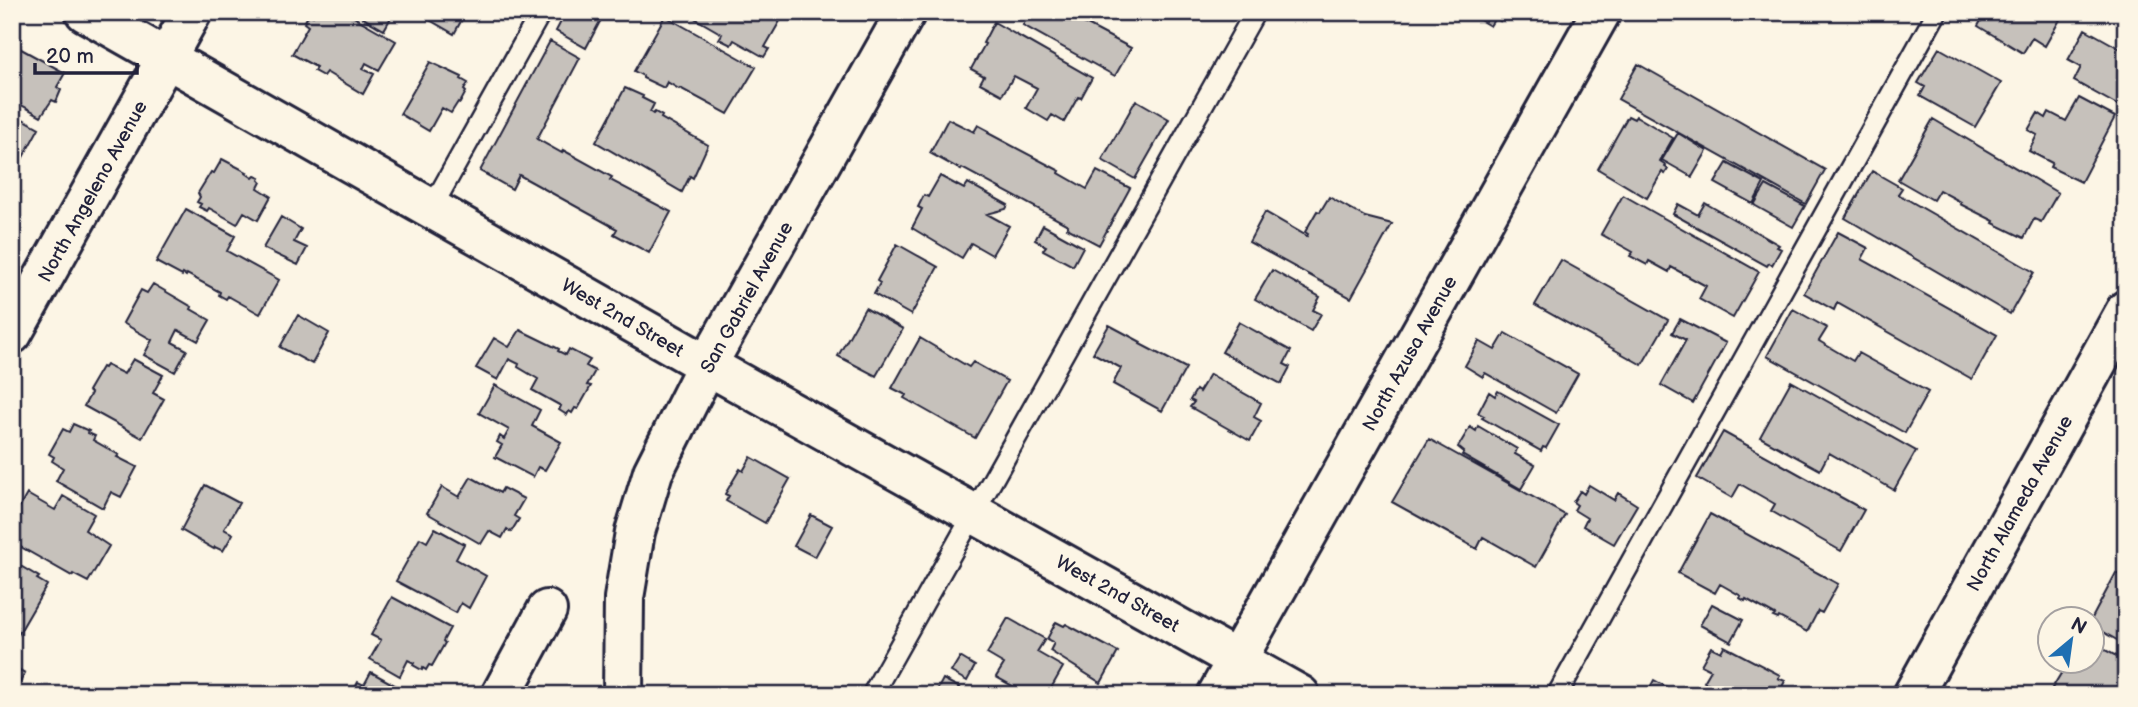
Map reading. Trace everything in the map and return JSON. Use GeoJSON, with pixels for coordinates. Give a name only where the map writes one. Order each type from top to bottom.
{"type":"FeatureCollection","features":[{"type":"Feature","properties":{"kind":"street","name":"West 2nd Street"},"geometry":{"type":"LineString","coordinates":[[85,12],[708,365],[1300,695]]}},
{"type":"Feature","properties":{"kind":"street","name":"North Angeleno Avenue"},"geometry":{"type":"LineString","coordinates":[[12,334],[192,12]]}},
{"type":"Feature","properties":{"kind":"street","name":"San Gabriel Avenue"},"geometry":{"type":"LineString","coordinates":[[623,695],[624,597],[635,532],[653,472],[708,365],[905,12]]}},
{"type":"Feature","properties":{"kind":"street","name":"North Azusa Avenue"},"geometry":{"type":"LineString","coordinates":[[1217,695],[1601,12]]}},
{"type":"Feature","properties":{"kind":"street","name":"North Alameda Avenue"},"geometry":{"type":"LineString","coordinates":[[1913,695],[2126,310]]}},
{"type":"Feature","properties":{"kind":"street"},"geometry":{"type":"LineString","coordinates":[[501,695],[547,610]]}},
{"type":"Feature","properties":{"kind":"lane"},"geometry":{"type":"LineString","coordinates":[[431,209],[541,12]]}},
{"type":"Feature","properties":{"kind":"lane"},"geometry":{"type":"LineString","coordinates":[[872,695],[1255,12]]}},
{"type":"Feature","properties":{"kind":"lane"},"geometry":{"type":"LineString","coordinates":[[1558,695],[1937,12]]}},
{"type":"Feature","properties":{"kind":"building"},"geometry":{"type":"Polygon","coordinates":[[[315,12],[345,12],[396,41],[379,70],[366,63],[363,69],[374,74],[363,94],[326,72],[323,76],[314,71],[316,67],[292,54],[308,26],[304,23],[309,14],[313,16],[315,12]]]}},
{"type":"Feature","properties":{"kind":"building"},"geometry":{"type":"Polygon","coordinates":[[[353,12],[394,12],[384,30],[353,12]]]}},
{"type":"Feature","properties":{"kind":"building"},"geometry":{"type":"Polygon","coordinates":[[[416,12],[466,12],[454,34],[416,12]]]}},
{"type":"Feature","properties":{"kind":"building"},"geometry":{"type":"Polygon","coordinates":[[[566,12],[605,12],[586,48],[556,31],[566,12]]]}},
{"type":"Feature","properties":{"kind":"building"},"geometry":{"type":"Polygon","coordinates":[[[684,12],[784,14],[765,47],[769,49],[764,57],[734,40],[731,45],[719,39],[722,34],[684,12]]]}},
{"type":"Feature","properties":{"kind":"building"},"geometry":{"type":"Polygon","coordinates":[[[1030,12],[1080,12],[1076,19],[1131,48],[1115,76],[1023,25],[1030,12]]]}},
{"type":"Feature","properties":{"kind":"building"},"geometry":{"type":"Polygon","coordinates":[[[1466,12],[1505,12],[1500,21],[1495,18],[1490,26],[1466,12]]]}},
{"type":"Feature","properties":{"kind":"building"},"geometry":{"type":"Polygon","coordinates":[[[1986,12],[2056,12],[2062,16],[2045,46],[2032,38],[2023,53],[1978,26],[1986,12]]]}},
{"type":"Feature","properties":{"kind":"building"},"geometry":{"type":"Polygon","coordinates":[[[665,16],[756,67],[728,114],[667,82],[664,88],[634,71],[665,16]]]}},
{"type":"Feature","properties":{"kind":"building"},"geometry":{"type":"Polygon","coordinates":[[[994,22],[1092,78],[1064,122],[1052,115],[1048,121],[1026,108],[1037,88],[1014,76],[1002,95],[980,83],[984,76],[971,69],[994,22]]]}},
{"type":"Feature","properties":{"kind":"building"},"geometry":{"type":"Polygon","coordinates":[[[2085,29],[2126,52],[2126,94],[2119,106],[2074,81],[2081,67],[2068,60],[2085,29]]]}},
{"type":"Feature","properties":{"kind":"building"},"geometry":{"type":"Polygon","coordinates":[[[550,41],[580,58],[537,139],[562,153],[563,150],[612,177],[610,180],[671,212],[649,253],[614,234],[617,229],[519,175],[512,189],[480,171],[550,41]]]}},
{"type":"Feature","properties":{"kind":"building"},"geometry":{"type":"Polygon","coordinates":[[[12,44],[65,73],[57,87],[61,90],[56,102],[52,100],[41,116],[12,100],[12,44]]]}},
{"type":"Feature","properties":{"kind":"building"},"geometry":{"type":"Polygon","coordinates":[[[1939,48],[2001,83],[1975,127],[1920,96],[1925,87],[1918,83],[1939,48]]]}},
{"type":"Feature","properties":{"kind":"building"},"geometry":{"type":"Polygon","coordinates":[[[430,62],[462,77],[461,79],[468,83],[460,103],[458,102],[451,113],[442,108],[429,131],[400,114],[430,62]]]}},
{"type":"Feature","properties":{"kind":"building"},"geometry":{"type":"Polygon","coordinates":[[[1638,64],[1825,170],[1806,204],[1618,99],[1638,64]]]}},
{"type":"Feature","properties":{"kind":"building"},"geometry":{"type":"Polygon","coordinates":[[[625,88],[654,104],[650,112],[655,112],[708,145],[693,178],[690,176],[682,192],[596,142],[625,88]]]}},
{"type":"Feature","properties":{"kind":"building"},"geometry":{"type":"Polygon","coordinates":[[[2079,98],[2115,117],[2081,182],[2050,167],[2052,163],[2029,151],[2037,135],[2028,130],[2038,113],[2046,118],[2049,112],[2066,121],[2079,98]]]}},
{"type":"Feature","properties":{"kind":"building"},"geometry":{"type":"Polygon","coordinates":[[[1136,100],[1169,119],[1135,179],[1102,160],[1136,100]]]}},
{"type":"Feature","properties":{"kind":"building"},"geometry":{"type":"Polygon","coordinates":[[[12,113],[39,128],[15,172],[12,171],[12,113]]]}},
{"type":"Feature","properties":{"kind":"building"},"geometry":{"type":"Polygon","coordinates":[[[1628,116],[1634,119],[1636,116],[1673,138],[1660,161],[1668,169],[1665,174],[1662,172],[1647,198],[1598,169],[1628,116]]]}},
{"type":"Feature","properties":{"kind":"building"},"geometry":{"type":"Polygon","coordinates":[[[948,119],[974,132],[978,125],[1087,189],[1097,171],[1130,188],[1099,245],[1067,228],[1068,225],[930,153],[948,119]]]}},
{"type":"Feature","properties":{"kind":"building"},"geometry":{"type":"Polygon","coordinates":[[[1933,119],[2058,193],[2041,222],[2034,219],[2024,238],[1993,223],[1994,221],[1939,190],[1933,200],[1898,180],[1933,119]]]}},
{"type":"Feature","properties":{"kind":"building"},"geometry":{"type":"Polygon","coordinates":[[[1678,133],[1707,151],[1692,177],[1662,160],[1678,133]]]}},
{"type":"Feature","properties":{"kind":"building"},"geometry":{"type":"Polygon","coordinates":[[[222,159],[253,178],[260,178],[258,188],[271,196],[258,220],[244,212],[237,224],[209,208],[207,211],[199,207],[201,204],[197,202],[200,197],[198,193],[222,159]]]}},
{"type":"Feature","properties":{"kind":"building"},"geometry":{"type":"Polygon","coordinates":[[[1727,163],[1764,183],[1753,204],[1715,183],[1727,163]]]}},
{"type":"Feature","properties":{"kind":"building"},"geometry":{"type":"Polygon","coordinates":[[[1872,171],[1902,188],[1898,194],[2034,272],[2010,314],[1845,218],[1872,171]]]}},
{"type":"Feature","properties":{"kind":"building"},"geometry":{"type":"Polygon","coordinates":[[[940,176],[964,189],[968,183],[1008,205],[1006,209],[987,214],[1009,226],[992,255],[971,243],[962,258],[912,228],[922,209],[918,207],[924,195],[928,197],[940,176]]]}},
{"type":"Feature","properties":{"kind":"building"},"geometry":{"type":"Polygon","coordinates":[[[1766,185],[1805,206],[1793,227],[1754,205],[1766,185]]]}},
{"type":"Feature","properties":{"kind":"building"},"geometry":{"type":"Polygon","coordinates":[[[1623,195],[1759,272],[1733,318],[1699,299],[1706,286],[1671,267],[1669,272],[1649,261],[1647,265],[1630,256],[1633,252],[1601,234],[1623,195]]]}},
{"type":"Feature","properties":{"kind":"building"},"geometry":{"type":"Polygon","coordinates":[[[1329,197],[1365,217],[1392,224],[1351,298],[1249,242],[1265,212],[1307,236],[1305,232],[1329,197]]]}},
{"type":"Feature","properties":{"kind":"building"},"geometry":{"type":"Polygon","coordinates":[[[1705,203],[1779,245],[1777,247],[1781,249],[1772,265],[1769,263],[1767,266],[1673,214],[1678,204],[1698,215],[1705,203]]]}},
{"type":"Feature","properties":{"kind":"building"},"geometry":{"type":"Polygon","coordinates":[[[186,209],[235,236],[227,251],[279,280],[260,314],[228,296],[226,299],[219,295],[220,292],[187,274],[182,276],[156,262],[186,209]]]}},
{"type":"Feature","properties":{"kind":"building"},"geometry":{"type":"Polygon","coordinates":[[[281,217],[301,229],[294,242],[307,248],[298,265],[263,248],[281,217]]]}},
{"type":"Feature","properties":{"kind":"building"},"geometry":{"type":"Polygon","coordinates":[[[1043,225],[1083,247],[1073,266],[1043,250],[1046,246],[1035,240],[1043,225]]]}},
{"type":"Feature","properties":{"kind":"building"},"geometry":{"type":"Polygon","coordinates":[[[1838,232],[1868,248],[1862,259],[1997,335],[1972,379],[1837,303],[1834,310],[1804,293],[1838,232]]]}},
{"type":"Feature","properties":{"kind":"building"},"geometry":{"type":"Polygon","coordinates":[[[897,244],[938,267],[911,315],[874,294],[880,283],[877,281],[897,244]]]}},
{"type":"Feature","properties":{"kind":"building"},"geometry":{"type":"Polygon","coordinates":[[[1561,260],[1668,320],[1642,365],[1535,305],[1561,260]]]}},
{"type":"Feature","properties":{"kind":"building"},"geometry":{"type":"Polygon","coordinates":[[[1272,270],[1320,297],[1313,310],[1321,314],[1311,331],[1255,299],[1272,270]]]}},
{"type":"Feature","properties":{"kind":"building"},"geometry":{"type":"Polygon","coordinates":[[[153,284],[210,320],[198,341],[178,330],[172,342],[187,350],[175,372],[144,355],[152,340],[123,323],[141,290],[147,293],[153,284]]]}},
{"type":"Feature","properties":{"kind":"building"},"geometry":{"type":"Polygon","coordinates":[[[865,308],[903,329],[876,376],[838,356],[865,308]]]}},
{"type":"Feature","properties":{"kind":"building"},"geometry":{"type":"Polygon","coordinates":[[[1793,309],[1827,328],[1819,341],[1853,361],[1858,353],[1928,392],[1905,433],[1767,356],[1793,309]]]}},
{"type":"Feature","properties":{"kind":"building"},"geometry":{"type":"Polygon","coordinates":[[[298,315],[329,333],[312,364],[280,347],[298,315]]]}},
{"type":"Feature","properties":{"kind":"building"},"geometry":{"type":"Polygon","coordinates":[[[1680,319],[1726,343],[1693,403],[1661,385],[1686,340],[1672,333],[1680,319]]]}},
{"type":"Feature","properties":{"kind":"building"},"geometry":{"type":"Polygon","coordinates":[[[1239,322],[1291,351],[1284,364],[1290,367],[1281,384],[1222,352],[1239,322]]]}},
{"type":"Feature","properties":{"kind":"building"},"geometry":{"type":"Polygon","coordinates":[[[1109,325],[1186,368],[1162,411],[1113,384],[1121,368],[1093,353],[1109,325]]]}},
{"type":"Feature","properties":{"kind":"building"},"geometry":{"type":"Polygon","coordinates":[[[520,330],[566,355],[569,349],[590,360],[586,366],[595,371],[587,385],[591,386],[578,409],[575,408],[572,413],[569,411],[567,415],[559,410],[561,406],[532,390],[538,379],[509,359],[498,380],[476,368],[494,338],[509,347],[520,330]]]}},
{"type":"Feature","properties":{"kind":"building"},"geometry":{"type":"Polygon","coordinates":[[[1505,333],[1578,374],[1556,413],[1485,373],[1483,377],[1465,366],[1479,341],[1495,350],[1505,333]]]}},
{"type":"Feature","properties":{"kind":"building"},"geometry":{"type":"Polygon","coordinates":[[[920,338],[969,367],[973,362],[1007,381],[975,438],[904,398],[906,395],[892,388],[920,338]]]}},
{"type":"Feature","properties":{"kind":"building"},"geometry":{"type":"Polygon","coordinates":[[[133,359],[163,375],[153,393],[164,399],[142,438],[84,406],[91,393],[88,391],[102,367],[106,365],[124,374],[133,359]]]}},
{"type":"Feature","properties":{"kind":"building"},"geometry":{"type":"Polygon","coordinates":[[[1210,374],[1261,403],[1254,417],[1261,421],[1250,441],[1190,407],[1194,402],[1190,400],[1196,390],[1199,392],[1210,374]]]}},
{"type":"Feature","properties":{"kind":"building"},"geometry":{"type":"Polygon","coordinates":[[[1791,381],[1916,451],[1894,490],[1829,453],[1820,470],[1760,437],[1791,381]]]}},
{"type":"Feature","properties":{"kind":"building"},"geometry":{"type":"Polygon","coordinates":[[[495,385],[540,410],[532,426],[561,442],[545,470],[538,467],[533,477],[495,457],[502,445],[497,442],[500,436],[504,439],[509,430],[479,413],[495,385]]]}},
{"type":"Feature","properties":{"kind":"building"},"geometry":{"type":"Polygon","coordinates":[[[1498,391],[1559,425],[1546,448],[1543,447],[1541,451],[1482,418],[1484,416],[1478,413],[1489,392],[1495,396],[1498,391]]]}},
{"type":"Feature","properties":{"kind":"building"},"geometry":{"type":"Polygon","coordinates":[[[73,424],[89,431],[88,433],[95,436],[93,440],[137,467],[121,497],[111,492],[103,508],[56,481],[63,468],[52,461],[54,457],[49,454],[63,429],[69,432],[73,424]]]}},
{"type":"Feature","properties":{"kind":"building"},"geometry":{"type":"Polygon","coordinates":[[[1478,426],[1517,449],[1515,454],[1535,465],[1521,489],[1462,455],[1464,452],[1458,447],[1470,427],[1476,431],[1478,426]]]}},
{"type":"Feature","properties":{"kind":"building"},"geometry":{"type":"Polygon","coordinates":[[[1723,432],[1864,510],[1841,551],[1771,511],[1775,504],[1740,484],[1732,498],[1697,478],[1723,432]]]}},
{"type":"Feature","properties":{"kind":"building"},"geometry":{"type":"Polygon","coordinates":[[[1429,439],[1565,515],[1536,567],[1483,537],[1477,549],[1392,502],[1429,439]]]}},
{"type":"Feature","properties":{"kind":"building"},"geometry":{"type":"Polygon","coordinates":[[[751,457],[790,479],[765,523],[726,501],[729,496],[725,494],[740,469],[743,471],[751,457]]]}},
{"type":"Feature","properties":{"kind":"building"},"geometry":{"type":"Polygon","coordinates":[[[471,477],[500,493],[503,488],[524,499],[514,516],[519,519],[511,532],[507,529],[502,538],[489,531],[481,544],[427,513],[442,487],[459,497],[471,477]]]}},
{"type":"Feature","properties":{"kind":"building"},"geometry":{"type":"Polygon","coordinates":[[[205,485],[239,503],[224,529],[233,534],[223,551],[215,547],[214,549],[181,530],[205,485]]]}},
{"type":"Feature","properties":{"kind":"building"},"geometry":{"type":"Polygon","coordinates":[[[1589,485],[1614,500],[1618,493],[1637,505],[1614,544],[1583,526],[1587,518],[1574,510],[1577,505],[1573,502],[1580,491],[1584,494],[1589,485]]]}},
{"type":"Feature","properties":{"kind":"building"},"geometry":{"type":"Polygon","coordinates":[[[27,494],[55,510],[63,496],[94,514],[85,530],[109,546],[88,582],[73,574],[72,576],[12,542],[16,530],[12,528],[12,520],[27,494]]]}},
{"type":"Feature","properties":{"kind":"building"},"geometry":{"type":"Polygon","coordinates":[[[1710,514],[1838,584],[1822,613],[1818,611],[1807,632],[1779,617],[1773,617],[1775,615],[1746,599],[1745,601],[1720,584],[1715,593],[1678,573],[1710,514]]]}},
{"type":"Feature","properties":{"kind":"building"},"geometry":{"type":"Polygon","coordinates":[[[811,515],[832,526],[815,557],[794,546],[811,515]]]}},
{"type":"Feature","properties":{"kind":"building"},"geometry":{"type":"Polygon","coordinates":[[[435,528],[464,544],[456,559],[486,576],[469,608],[461,603],[456,613],[396,581],[420,538],[427,542],[435,528]]]}},
{"type":"Feature","properties":{"kind":"building"},"geometry":{"type":"Polygon","coordinates":[[[12,561],[47,585],[15,640],[12,638],[12,561]]]}},
{"type":"Feature","properties":{"kind":"building"},"geometry":{"type":"Polygon","coordinates":[[[2116,573],[2126,579],[2126,645],[2106,634],[2106,606],[2098,606],[2116,573]]]}},
{"type":"Feature","properties":{"kind":"building"},"geometry":{"type":"Polygon","coordinates":[[[392,597],[450,628],[432,666],[429,665],[426,670],[408,660],[400,676],[370,659],[381,640],[371,635],[392,597]]]}},
{"type":"Feature","properties":{"kind":"building"},"geometry":{"type":"Polygon","coordinates":[[[1712,604],[1743,620],[1731,642],[1700,625],[1712,604]]]}},
{"type":"Feature","properties":{"kind":"building"},"geometry":{"type":"Polygon","coordinates":[[[1008,618],[1045,639],[1037,652],[1063,667],[1050,690],[1059,695],[1012,695],[1016,688],[996,677],[1004,664],[987,654],[1008,618]]]}},
{"type":"Feature","properties":{"kind":"building"},"geometry":{"type":"Polygon","coordinates":[[[1056,622],[1064,626],[1066,624],[1118,652],[1101,683],[1050,651],[1054,643],[1047,639],[1056,622]]]}},
{"type":"Feature","properties":{"kind":"building"},"geometry":{"type":"Polygon","coordinates":[[[1724,646],[1780,675],[1778,678],[1785,681],[1778,695],[1727,695],[1704,682],[1711,670],[1701,665],[1711,647],[1721,652],[1724,646]]]}},
{"type":"Feature","properties":{"kind":"building"},"geometry":{"type":"Polygon","coordinates":[[[2106,650],[2126,661],[2126,695],[2060,695],[2051,690],[2060,676],[2106,676],[2106,650]]]}},
{"type":"Feature","properties":{"kind":"building"},"geometry":{"type":"Polygon","coordinates":[[[960,657],[975,666],[967,681],[951,672],[960,657]]]}},
{"type":"Feature","properties":{"kind":"building"},"geometry":{"type":"Polygon","coordinates":[[[12,666],[25,673],[13,695],[12,695],[12,666]]]}},
{"type":"Feature","properties":{"kind":"building"},"geometry":{"type":"Polygon","coordinates":[[[371,672],[400,688],[396,695],[351,695],[358,682],[364,685],[371,672]]]}},
{"type":"Feature","properties":{"kind":"building"},"geometry":{"type":"Polygon","coordinates":[[[943,679],[960,688],[956,695],[935,694],[943,679]]]}},
{"type":"Feature","properties":{"kind":"building"},"geometry":{"type":"Polygon","coordinates":[[[1654,680],[1681,695],[1646,695],[1654,680]]]}}]}
